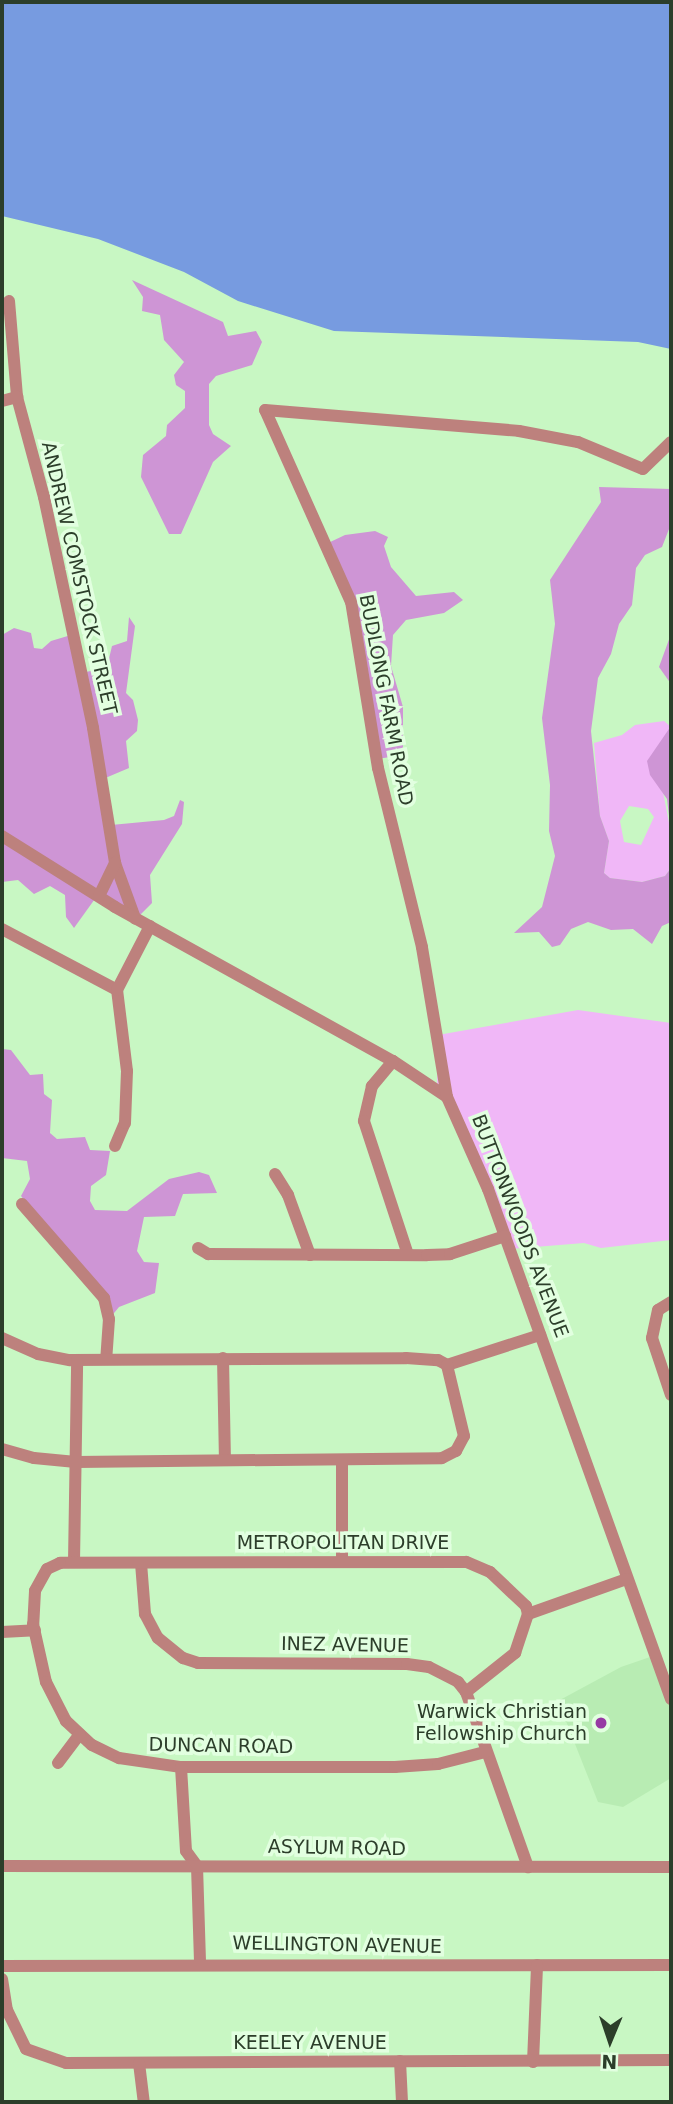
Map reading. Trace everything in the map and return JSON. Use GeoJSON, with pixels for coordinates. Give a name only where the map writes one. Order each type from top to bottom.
{"type":"FeatureCollection","features":[{"type":"Feature","properties":{"kind":"street","name":"ANDREW COMSTOCK STREET"},"geometry":{"type":"LineString","coordinates":[[9,301],[18,397],[44,497],[100,762],[115,863],[135,918]]}},
{"type":"Feature","properties":{"kind":"street"},"geometry":{"type":"LineString","coordinates":[[2,401],[18,397]]}},
{"type":"Feature","properties":{"kind":"street","name":"BUDLONG FARM ROAD"},"geometry":{"type":"LineString","coordinates":[[447,1097],[422,947],[378,768],[351,601],[265,410],[519,431],[578,442],[643,469],[671,442]]}},
{"type":"Feature","properties":{"kind":"street","name":"BUTTONWOODS AVENUE"},"geometry":{"type":"LineString","coordinates":[[2,836],[135,918],[393,1061],[447,1097],[461,1121],[505,1236],[627,1579],[667,1676],[671,1699]]}},
{"type":"Feature","properties":{"kind":"street"},"geometry":{"type":"LineString","coordinates":[[99,896],[115,863]]}},
{"type":"Feature","properties":{"kind":"street"},"geometry":{"type":"LineString","coordinates":[[115,1146],[125,1123],[127,1071],[117,990],[150,926]]}},
{"type":"Feature","properties":{"kind":"street"},"geometry":{"type":"LineString","coordinates":[[2,929],[117,990]]}},
{"type":"Feature","properties":{"kind":"street"},"geometry":{"type":"LineString","coordinates":[[393,1061],[372,1086],[364,1121],[408,1255]]}},
{"type":"Feature","properties":{"kind":"street"},"geometry":{"type":"LineString","coordinates":[[275,1174],[289,1195],[310,1255]]}},
{"type":"Feature","properties":{"kind":"street"},"geometry":{"type":"LineString","coordinates":[[22,1204],[104,1298],[109,1319],[106,1358]]}},
{"type":"Feature","properties":{"kind":"street"},"geometry":{"type":"LineString","coordinates":[[198,1248],[208,1254],[450,1254],[505,1236]]}},
{"type":"Feature","properties":{"kind":"street"},"geometry":{"type":"LineString","coordinates":[[671,1302],[658,1310],[652,1338],[671,1395]]}},
{"type":"Feature","properties":{"kind":"street"},"geometry":{"type":"LineString","coordinates":[[2,1338],[38,1354],[77,1360],[418,1358],[447,1365],[540,1335]]}},
{"type":"Feature","properties":{"kind":"street"},"geometry":{"type":"LineString","coordinates":[[223,1358],[225,1460]]}},
{"type":"Feature","properties":{"kind":"street"},"geometry":{"type":"LineString","coordinates":[[74,1562],[77,1360]]}},
{"type":"Feature","properties":{"kind":"street"},"geometry":{"type":"LineString","coordinates":[[2,1449],[34,1458],[76,1462],[428,1459],[456,1451],[464,1436],[447,1365]]}},
{"type":"Feature","properties":{"kind":"street"},"geometry":{"type":"LineString","coordinates":[[342,1460],[342,1561]]}},
{"type":"Feature","properties":{"kind":"street","name":"METROPOLITAN DRIVE"},"geometry":{"type":"LineString","coordinates":[[74,1562],[466,1562],[491,1573],[526,1606],[528,1614]]}},
{"type":"Feature","properties":{"kind":"street","name":"DUNCAN ROAD"},"geometry":{"type":"LineString","coordinates":[[74,1562],[60,1563],[40,1578],[35,1630],[46,1682],[66,1721],[92,1745],[136,1764],[181,1768],[418,1766],[485,1752]]}},
{"type":"Feature","properties":{"kind":"street","name":"INEZ AVENUE"},"geometry":{"type":"LineString","coordinates":[[141,1563],[145,1614],[158,1638],[183,1658],[211,1663],[407,1664],[443,1672],[466,1692]]}},
{"type":"Feature","properties":{"kind":"street"},"geometry":{"type":"LineString","coordinates":[[528,1867],[485,1752],[466,1692],[515,1653],[528,1614],[627,1579]]}},
{"type":"Feature","properties":{"kind":"street"},"geometry":{"type":"LineString","coordinates":[[2,1632],[35,1630]]}},
{"type":"Feature","properties":{"kind":"street"},"geometry":{"type":"LineString","coordinates":[[58,1763],[80,1734]]}},
{"type":"Feature","properties":{"kind":"street"},"geometry":{"type":"LineString","coordinates":[[181,1768],[186,1851],[197,1866],[200,1963]]}},
{"type":"Feature","properties":{"kind":"street","name":"ASYLUM ROAD"},"geometry":{"type":"LineString","coordinates":[[2,1866],[671,1867]]}},
{"type":"Feature","properties":{"kind":"street","name":"WELLINGTON AVENUE"},"geometry":{"type":"LineString","coordinates":[[2,1966],[200,1963],[671,1965]]}},
{"type":"Feature","properties":{"kind":"street"},"geometry":{"type":"LineString","coordinates":[[533,2062],[537,1965]]}},
{"type":"Feature","properties":{"kind":"street","name":"KEELEY AVENUE"},"geometry":{"type":"LineString","coordinates":[[2,1979],[16,2034],[36,2056],[65,2063],[671,2060]]}},
{"type":"Feature","properties":{"kind":"street"},"geometry":{"type":"LineString","coordinates":[[400,2061],[402,2102]]}},
{"type":"Feature","properties":{"kind":"street"},"geometry":{"type":"LineString","coordinates":[[139,2063],[144,2102]]}},
{"type":"Feature","properties":{"kind":"shaded area"},"geometry":{"type":"Polygon","coordinates":[[[132,280],[223,322],[228,336],[256,331],[262,342],[252,365],[216,376],[209,384],[209,425],[213,434],[231,446],[213,462],[181,534],[169,534],[141,477],[143,455],[166,436],[167,425],[185,408],[185,391],[176,385],[174,375],[184,362],[164,340],[160,315],[142,311],[143,297],[132,280]]]}},
{"type":"Feature","properties":{"kind":"shaded area"},"geometry":{"type":"Polygon","coordinates":[[[599,487],[671,489],[671,524],[662,547],[645,555],[636,568],[632,605],[619,624],[611,654],[598,678],[591,731],[600,816],[609,841],[604,873],[610,878],[642,882],[665,876],[671,868],[671,922],[662,926],[652,944],[633,929],[611,930],[588,922],[571,929],[560,945],[552,947],[539,932],[514,933],[542,907],[555,856],[549,831],[550,785],[542,718],[555,624],[550,580],[601,502],[599,487]]]}},
{"type":"Feature","properties":{"kind":"shaded area"},"geometry":{"type":"Polygon","coordinates":[[[375,531],[388,537],[384,546],[391,567],[416,596],[454,592],[463,600],[444,613],[406,620],[393,635],[391,666],[403,707],[403,747],[397,756],[377,759],[359,641],[326,544],[345,535],[375,531]]]}},
{"type":"Feature","properties":{"kind":"shaded area"},"geometry":{"type":"Polygon","coordinates":[[[129,617],[135,626],[126,693],[133,700],[138,720],[137,731],[126,741],[129,768],[103,779],[111,825],[164,820],[174,816],[180,800],[184,802],[182,824],[150,875],[152,903],[137,918],[97,896],[74,928],[66,917],[65,895],[50,886],[34,894],[18,880],[2,882],[2,635],[14,628],[31,633],[34,648],[42,649],[51,641],[71,635],[82,673],[107,667],[112,646],[127,641],[129,617]]]}},
{"type":"Feature","properties":{"kind":"shaded area"},"geometry":{"type":"Polygon","coordinates":[[[671,634],[671,684],[659,667],[671,634]]]}},
{"type":"Feature","properties":{"kind":"shaded area"},"geometry":{"type":"Polygon","coordinates":[[[664,721],[671,727],[663,792],[671,833],[671,868],[665,876],[642,882],[610,878],[604,873],[609,841],[600,816],[594,743],[622,735],[635,725],[664,721]],[[629,806],[620,821],[624,842],[641,845],[654,817],[648,809],[629,806]]]}},
{"type":"Feature","properties":{"kind":"shaded area"},"geometry":{"type":"Polygon","coordinates":[[[671,726],[671,833],[667,799],[650,775],[647,761],[671,726]]]}},
{"type":"Feature","properties":{"kind":"shaded area"},"geometry":{"type":"Polygon","coordinates":[[[578,1010],[671,1023],[671,1240],[601,1248],[584,1243],[510,1249],[437,1087],[438,1035],[578,1010]]]}},
{"type":"Feature","properties":{"kind":"shaded area"},"geometry":{"type":"Polygon","coordinates":[[[2,1049],[11,1050],[30,1075],[43,1074],[44,1094],[52,1100],[50,1133],[57,1139],[85,1137],[90,1150],[110,1151],[106,1175],[91,1186],[90,1201],[95,1210],[127,1211],[169,1179],[199,1172],[209,1175],[217,1193],[183,1194],[175,1216],[144,1217],[137,1251],[144,1262],[159,1263],[155,1293],[119,1307],[110,1318],[87,1278],[21,1196],[30,1179],[27,1161],[2,1158],[2,1049]]]}},
{"type":"Feature","properties":{"kind":"shaded area"},"geometry":{"type":"Polygon","coordinates":[[[653,1656],[671,1700],[671,1778],[623,1807],[598,1802],[558,1701],[621,1667],[653,1656]]]}},
{"type":"Feature","properties":{"kind":"water"},"geometry":{"type":"Polygon","coordinates":[[[2,2],[671,2],[671,349],[638,342],[334,331],[238,301],[184,272],[98,239],[2,216],[2,2]]]}},
{"type":"Feature","properties":{"kind":"place","name":"Warwick Christian Fellowship Church"},"geometry":{"type":"Point","coordinates":[601,1723]}}]}
